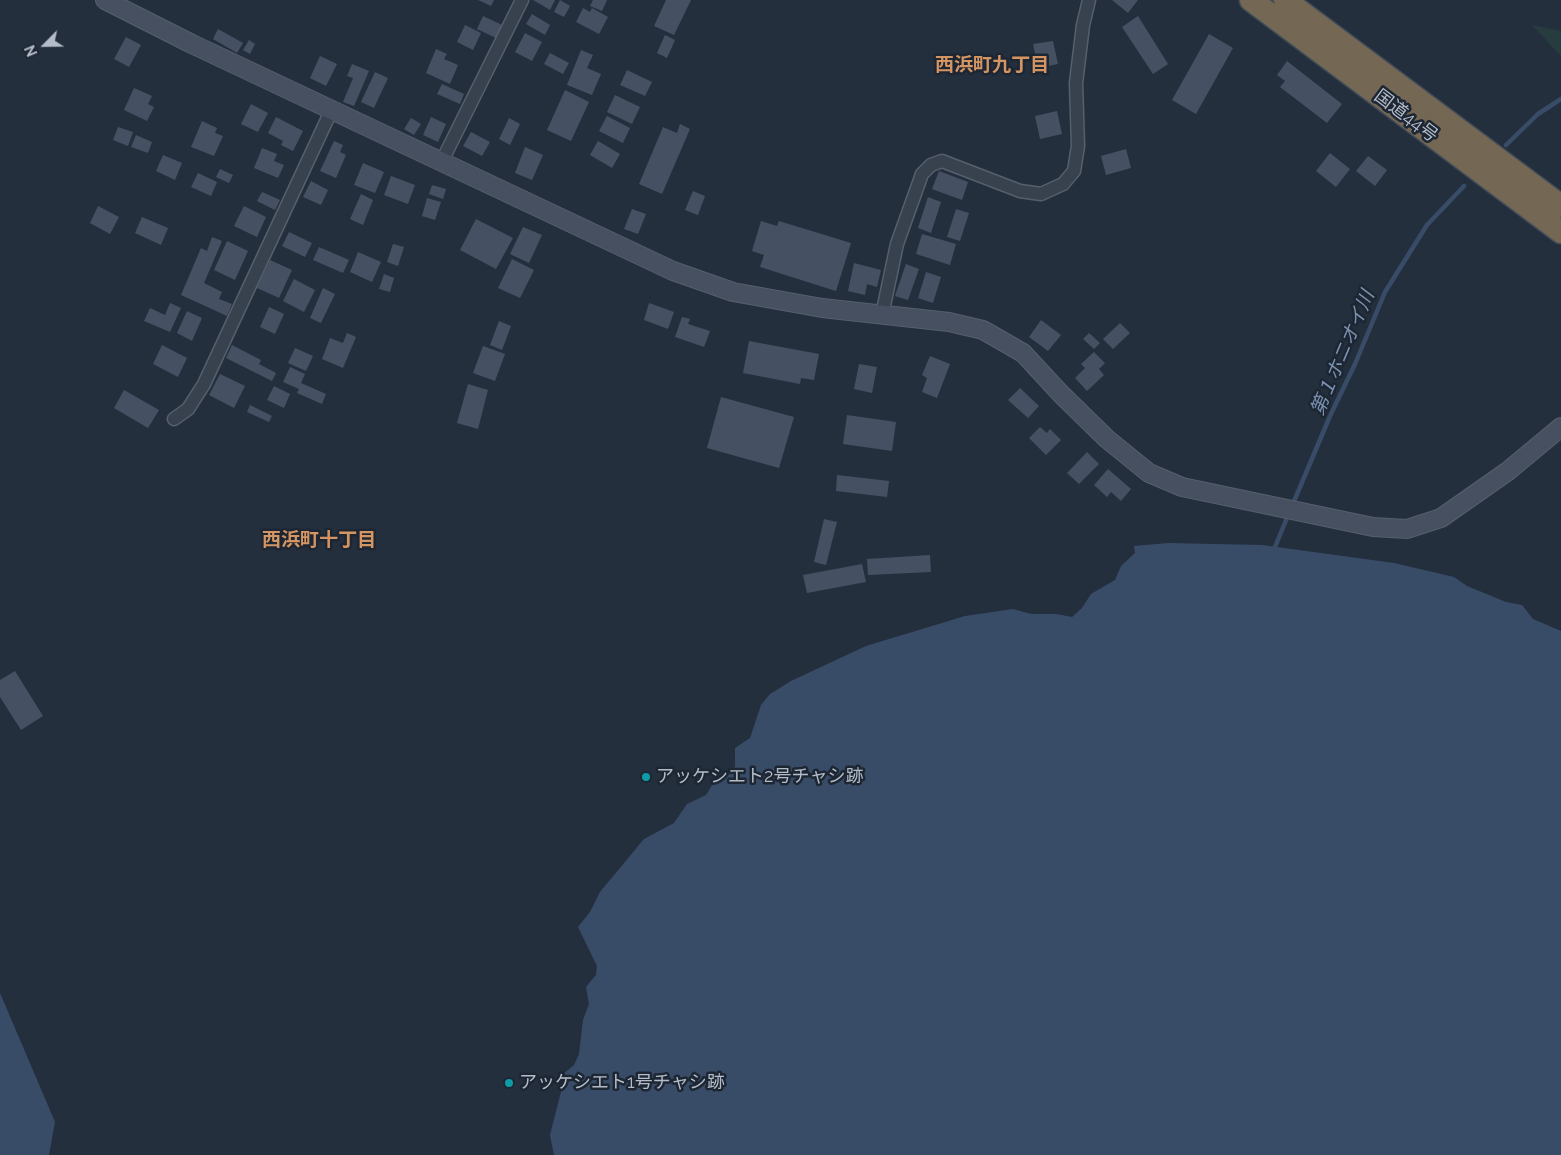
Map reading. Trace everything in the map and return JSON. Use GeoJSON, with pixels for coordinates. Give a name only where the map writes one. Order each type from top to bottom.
{"type":"FeatureCollection","features":[{"type":"Feature","properties":{"kind":"highway","name":"国道44号"},"geometry":{"type":"LineString","coordinates":[[1251,0],[1561,232]]}},
{"type":"Feature","properties":{"kind":"highway","name":"国道44号"},"geometry":{"type":"LineString","coordinates":[[1285,0],[1561,206]]}},
{"type":"Feature","properties":{"kind":"street"},"geometry":{"type":"LineString","coordinates":[[105,0],[192,44],[673,271],[733,292],[822,308],[949,322],[983,330],[1023,353],[1107,439],[1149,473],[1182,487],[1373,527],[1407,529],[1440,518],[1508,471],[1561,427]]}},
{"type":"Feature","properties":{"kind":"street"},"geometry":{"type":"LineString","coordinates":[[442,161],[522,0]]}},
{"type":"Feature","properties":{"kind":"street"},"geometry":{"type":"LineString","coordinates":[[882,315],[897,244],[922,174],[931,165],[942,162],[1020,191],[1041,194],[1063,184],[1074,171],[1078,146],[1076,83],[1083,25],[1089,0]]}},
{"type":"Feature","properties":{"kind":"street"},"geometry":{"type":"LineString","coordinates":[[174,419],[188,409],[204,384],[332,109]]}},
{"type":"Feature","properties":{"kind":"green space"},"geometry":{"type":"Polygon","coordinates":[[[1532,25],[1561,31],[1561,56],[1532,25]]]}},
{"type":"Feature","properties":{"kind":"water"},"geometry":{"type":"Polygon","coordinates":[[[1168,543],[1262,545],[1394,563],[1454,577],[1467,586],[1506,602],[1522,605],[1533,619],[1561,631],[1561,1155],[554,1155],[550,1135],[562,1088],[562,1075],[574,1065],[579,1054],[583,1020],[589,1004],[586,987],[596,975],[597,966],[578,927],[590,912],[600,892],[644,839],[674,823],[687,804],[706,795],[716,779],[735,767],[735,748],[750,738],[761,705],[770,694],[791,681],[866,646],[965,616],[1013,609],[1031,614],[1056,614],[1072,617],[1082,608],[1091,594],[1115,580],[1121,566],[1135,553],[1134,546],[1168,543]]]}},
{"type":"Feature","properties":{"kind":"water"},"geometry":{"type":"Polygon","coordinates":[[[0,993],[55,1122],[49,1155],[0,1155],[0,993]]]}},
{"type":"Feature","properties":{"kind":"building"},"geometry":{"type":"Polygon","coordinates":[[[478,0],[494,0],[491,6],[478,0]]]}},
{"type":"Feature","properties":{"kind":"building"},"geometry":{"type":"Polygon","coordinates":[[[533,0],[555,0],[550,10],[533,0]]]}},
{"type":"Feature","properties":{"kind":"building"},"geometry":{"type":"Polygon","coordinates":[[[560,0],[570,6],[564,17],[554,12],[560,0]]]}},
{"type":"Feature","properties":{"kind":"building"},"geometry":{"type":"Polygon","coordinates":[[[593,0],[607,0],[602,11],[590,6],[593,0]]]}},
{"type":"Feature","properties":{"kind":"building"},"geometry":{"type":"Polygon","coordinates":[[[666,0],[691,0],[674,35],[654,26],[666,0]]]}},
{"type":"Feature","properties":{"kind":"building"},"geometry":{"type":"Polygon","coordinates":[[[1112,0],[1138,0],[1128,13],[1112,0]]]}},
{"type":"Feature","properties":{"kind":"building"},"geometry":{"type":"Polygon","coordinates":[[[583,8],[590,12],[592,8],[608,17],[599,34],[576,22],[583,8]]]}},
{"type":"Feature","properties":{"kind":"building"},"geometry":{"type":"Polygon","coordinates":[[[532,14],[550,25],[545,35],[526,24],[532,14]]]}},
{"type":"Feature","properties":{"kind":"building"},"geometry":{"type":"Polygon","coordinates":[[[483,16],[502,25],[496,38],[477,29],[483,16]]]}},
{"type":"Feature","properties":{"kind":"building"},"geometry":{"type":"Polygon","coordinates":[[[1138,16],[1168,64],[1153,74],[1122,27],[1138,16]]]}},
{"type":"Feature","properties":{"kind":"building"},"geometry":{"type":"Polygon","coordinates":[[[465,25],[481,33],[473,50],[457,42],[465,25]]]}},
{"type":"Feature","properties":{"kind":"building"},"geometry":{"type":"Polygon","coordinates":[[[218,29],[243,43],[237,53],[213,39],[218,29]]]}},
{"type":"Feature","properties":{"kind":"building"},"geometry":{"type":"Polygon","coordinates":[[[525,33],[542,42],[532,61],[515,52],[525,33]]]}},
{"type":"Feature","properties":{"kind":"building"},"geometry":{"type":"Polygon","coordinates":[[[1209,34],[1233,48],[1196,114],[1172,100],[1209,34]]]}},
{"type":"Feature","properties":{"kind":"building"},"geometry":{"type":"Polygon","coordinates":[[[665,35],[675,40],[667,58],[657,53],[665,35]]]}},
{"type":"Feature","properties":{"kind":"building"},"geometry":{"type":"Polygon","coordinates":[[[126,37],[141,45],[129,67],[114,59],[126,37]]]}},
{"type":"Feature","properties":{"kind":"building"},"geometry":{"type":"Polygon","coordinates":[[[249,40],[255,44],[250,54],[243,50],[249,40]]]}},
{"type":"Feature","properties":{"kind":"building"},"geometry":{"type":"Polygon","coordinates":[[[1053,41],[1058,64],[1038,68],[1033,44],[1053,41]]]}},
{"type":"Feature","properties":{"kind":"building"},"geometry":{"type":"Polygon","coordinates":[[[436,49],[447,54],[444,59],[458,65],[450,84],[426,73],[436,49]]]}},
{"type":"Feature","properties":{"kind":"building"},"geometry":{"type":"Polygon","coordinates":[[[581,50],[593,55],[587,68],[601,74],[592,95],[567,85],[581,50]]]}},
{"type":"Feature","properties":{"kind":"building"},"geometry":{"type":"Polygon","coordinates":[[[550,53],[569,63],[563,74],[544,64],[550,53]]]}},
{"type":"Feature","properties":{"kind":"building"},"geometry":{"type":"Polygon","coordinates":[[[320,56],[337,64],[326,86],[310,78],[320,56]]]}},
{"type":"Feature","properties":{"kind":"building"},"geometry":{"type":"Polygon","coordinates":[[[1287,61],[1342,104],[1327,123],[1280,87],[1285,81],[1277,75],[1287,61]]]}},
{"type":"Feature","properties":{"kind":"building"},"geometry":{"type":"Polygon","coordinates":[[[352,64],[369,71],[354,106],[343,102],[353,78],[347,76],[352,64]]]}},
{"type":"Feature","properties":{"kind":"building"},"geometry":{"type":"Polygon","coordinates":[[[627,70],[652,82],[645,96],[620,85],[627,70]]]}},
{"type":"Feature","properties":{"kind":"building"},"geometry":{"type":"Polygon","coordinates":[[[375,72],[388,78],[374,108],[361,102],[375,72]]]}},
{"type":"Feature","properties":{"kind":"building"},"geometry":{"type":"Polygon","coordinates":[[[442,84],[464,94],[460,104],[437,94],[442,84]]]}},
{"type":"Feature","properties":{"kind":"building"},"geometry":{"type":"Polygon","coordinates":[[[134,88],[152,96],[148,104],[154,107],[147,121],[124,110],[134,88]]]}},
{"type":"Feature","properties":{"kind":"building"},"geometry":{"type":"Polygon","coordinates":[[[565,90],[589,102],[571,141],[547,130],[565,90]]]}},
{"type":"Feature","properties":{"kind":"building"},"geometry":{"type":"Polygon","coordinates":[[[615,95],[640,107],[632,124],[607,112],[615,95]]]}},
{"type":"Feature","properties":{"kind":"building"},"geometry":{"type":"Polygon","coordinates":[[[251,104],[268,113],[258,132],[241,124],[251,104]]]}},
{"type":"Feature","properties":{"kind":"building"},"geometry":{"type":"Polygon","coordinates":[[[1057,111],[1062,134],[1040,139],[1035,116],[1057,111]]]}},
{"type":"Feature","properties":{"kind":"building"},"geometry":{"type":"Polygon","coordinates":[[[607,116],[630,128],[623,143],[599,131],[607,116]]]}},
{"type":"Feature","properties":{"kind":"building"},"geometry":{"type":"Polygon","coordinates":[[[276,117],[303,131],[293,151],[281,145],[283,141],[268,133],[276,117]]]}},
{"type":"Feature","properties":{"kind":"building"},"geometry":{"type":"Polygon","coordinates":[[[431,117],[446,124],[438,142],[423,135],[431,117]]]}},
{"type":"Feature","properties":{"kind":"building"},"geometry":{"type":"Polygon","coordinates":[[[411,118],[421,124],[414,135],[404,129],[411,118]]]}},
{"type":"Feature","properties":{"kind":"building"},"geometry":{"type":"Polygon","coordinates":[[[509,118],[520,124],[510,145],[499,139],[509,118]]]}},
{"type":"Feature","properties":{"kind":"building"},"geometry":{"type":"Polygon","coordinates":[[[202,121],[217,128],[215,133],[223,136],[214,156],[191,147],[202,121]]]}},
{"type":"Feature","properties":{"kind":"building"},"geometry":{"type":"Polygon","coordinates":[[[680,124],[690,129],[662,194],[639,184],[663,127],[677,133],[680,124]]]}},
{"type":"Feature","properties":{"kind":"building"},"geometry":{"type":"Polygon","coordinates":[[[118,127],[133,132],[128,146],[113,140],[118,127]]]}},
{"type":"Feature","properties":{"kind":"building"},"geometry":{"type":"Polygon","coordinates":[[[471,132],[490,142],[482,156],[463,146],[471,132]]]}},
{"type":"Feature","properties":{"kind":"building"},"geometry":{"type":"Polygon","coordinates":[[[136,135],[152,142],[148,153],[131,147],[136,135]]]}},
{"type":"Feature","properties":{"kind":"building"},"geometry":{"type":"Polygon","coordinates":[[[334,141],[343,145],[340,152],[346,155],[336,178],[320,171],[334,141]]]}},
{"type":"Feature","properties":{"kind":"building"},"geometry":{"type":"Polygon","coordinates":[[[598,141],[620,154],[612,168],[590,155],[598,141]]]}},
{"type":"Feature","properties":{"kind":"building"},"geometry":{"type":"Polygon","coordinates":[[[525,147],[543,155],[532,180],[515,173],[525,147]]]}},
{"type":"Feature","properties":{"kind":"building"},"geometry":{"type":"Polygon","coordinates":[[[262,148],[277,154],[274,161],[284,165],[278,178],[254,168],[262,148]]]}},
{"type":"Feature","properties":{"kind":"building"},"geometry":{"type":"Polygon","coordinates":[[[1126,149],[1131,168],[1106,175],[1101,156],[1126,149]]]}},
{"type":"Feature","properties":{"kind":"building"},"geometry":{"type":"Polygon","coordinates":[[[1330,153],[1350,169],[1336,187],[1316,171],[1330,153]]]}},
{"type":"Feature","properties":{"kind":"building"},"geometry":{"type":"Polygon","coordinates":[[[163,155],[182,163],[175,180],[156,171],[163,155]]]}},
{"type":"Feature","properties":{"kind":"building"},"geometry":{"type":"Polygon","coordinates":[[[1368,156],[1387,170],[1375,186],[1356,171],[1368,156]]]}},
{"type":"Feature","properties":{"kind":"building"},"geometry":{"type":"Polygon","coordinates":[[[363,163],[384,172],[375,193],[354,185],[363,163]]]}},
{"type":"Feature","properties":{"kind":"building"},"geometry":{"type":"Polygon","coordinates":[[[220,169],[233,175],[229,183],[216,177],[220,169]]]}},
{"type":"Feature","properties":{"kind":"building"},"geometry":{"type":"Polygon","coordinates":[[[939,171],[968,182],[962,200],[932,189],[939,171]]]}},
{"type":"Feature","properties":{"kind":"building"},"geometry":{"type":"Polygon","coordinates":[[[198,173],[217,182],[211,196],[191,187],[198,173]]]}},
{"type":"Feature","properties":{"kind":"building"},"geometry":{"type":"Polygon","coordinates":[[[391,176],[415,185],[408,204],[384,195],[391,176]]]}},
{"type":"Feature","properties":{"kind":"building"},"geometry":{"type":"Polygon","coordinates":[[[311,181],[328,190],[321,205],[303,197],[311,181]]]}},
{"type":"Feature","properties":{"kind":"building"},"geometry":{"type":"Polygon","coordinates":[[[432,185],[446,189],[443,199],[429,194],[432,185]]]}},
{"type":"Feature","properties":{"kind":"building"},"geometry":{"type":"Polygon","coordinates":[[[693,191],[705,196],[698,215],[685,210],[693,191]]]}},
{"type":"Feature","properties":{"kind":"building"},"geometry":{"type":"Polygon","coordinates":[[[262,192],[280,200],[275,210],[257,201],[262,192]]]}},
{"type":"Feature","properties":{"kind":"building"},"geometry":{"type":"Polygon","coordinates":[[[361,194],[373,200],[363,225],[350,219],[361,194]]]}},
{"type":"Feature","properties":{"kind":"building"},"geometry":{"type":"Polygon","coordinates":[[[928,197],[941,202],[931,233],[918,228],[928,197]]]}},
{"type":"Feature","properties":{"kind":"building"},"geometry":{"type":"Polygon","coordinates":[[[427,198],[441,202],[435,220],[422,216],[427,198]]]}},
{"type":"Feature","properties":{"kind":"building"},"geometry":{"type":"Polygon","coordinates":[[[98,206],[119,217],[110,234],[90,223],[98,206]]]}},
{"type":"Feature","properties":{"kind":"building"},"geometry":{"type":"Polygon","coordinates":[[[244,206],[266,217],[257,237],[234,226],[244,206]]]}},
{"type":"Feature","properties":{"kind":"building"},"geometry":{"type":"Polygon","coordinates":[[[632,209],[646,214],[638,234],[624,229],[632,209]]]}},
{"type":"Feature","properties":{"kind":"building"},"geometry":{"type":"Polygon","coordinates":[[[956,209],[969,213],[960,241],[947,237],[956,209]]]}},
{"type":"Feature","properties":{"kind":"building"},"geometry":{"type":"Polygon","coordinates":[[[142,217],[168,228],[161,245],[135,233],[142,217]]]}},
{"type":"Feature","properties":{"kind":"building"},"geometry":{"type":"Polygon","coordinates":[[[476,219],[513,238],[496,269],[460,250],[476,219]]]}},
{"type":"Feature","properties":{"kind":"building"},"geometry":{"type":"Polygon","coordinates":[[[761,221],[777,226],[779,221],[851,243],[836,291],[760,267],[764,255],[752,251],[761,221]]]}},
{"type":"Feature","properties":{"kind":"building"},"geometry":{"type":"Polygon","coordinates":[[[523,227],[542,235],[529,263],[510,254],[523,227]]]}},
{"type":"Feature","properties":{"kind":"building"},"geometry":{"type":"Polygon","coordinates":[[[289,232],[312,243],[305,257],[282,246],[289,232]]]}},
{"type":"Feature","properties":{"kind":"building"},"geometry":{"type":"Polygon","coordinates":[[[922,234],[956,244],[950,265],[916,254],[922,234]]]}},
{"type":"Feature","properties":{"kind":"building"},"geometry":{"type":"Polygon","coordinates":[[[212,237],[222,241],[204,283],[222,292],[219,299],[232,304],[227,316],[181,295],[201,248],[207,251],[212,237]]]}},
{"type":"Feature","properties":{"kind":"building"},"geometry":{"type":"Polygon","coordinates":[[[227,241],[248,251],[235,280],[214,270],[227,241]]]}},
{"type":"Feature","properties":{"kind":"building"},"geometry":{"type":"Polygon","coordinates":[[[393,244],[404,247],[398,266],[387,262],[393,244]]]}},
{"type":"Feature","properties":{"kind":"building"},"geometry":{"type":"Polygon","coordinates":[[[319,247],[349,260],[343,273],[313,260],[319,247]]]}},
{"type":"Feature","properties":{"kind":"building"},"geometry":{"type":"Polygon","coordinates":[[[358,252],[381,262],[372,282],[350,272],[358,252]]]}},
{"type":"Feature","properties":{"kind":"building"},"geometry":{"type":"Polygon","coordinates":[[[512,259],[534,270],[520,298],[498,288],[512,259]]]}},
{"type":"Feature","properties":{"kind":"building"},"geometry":{"type":"Polygon","coordinates":[[[270,260],[292,270],[279,298],[257,288],[270,260]]]}},
{"type":"Feature","properties":{"kind":"building"},"geometry":{"type":"Polygon","coordinates":[[[854,263],[881,270],[877,287],[867,284],[865,295],[848,291],[854,263]]]}},
{"type":"Feature","properties":{"kind":"building"},"geometry":{"type":"Polygon","coordinates":[[[906,264],[919,269],[908,300],[895,296],[906,264]]]}},
{"type":"Feature","properties":{"kind":"building"},"geometry":{"type":"Polygon","coordinates":[[[926,272],[941,277],[933,303],[918,298],[926,272]]]}},
{"type":"Feature","properties":{"kind":"building"},"geometry":{"type":"Polygon","coordinates":[[[384,274],[394,278],[390,292],[379,289],[384,274]]]}},
{"type":"Feature","properties":{"kind":"building"},"geometry":{"type":"Polygon","coordinates":[[[294,279],[315,290],[304,312],[283,301],[294,279]]]}},
{"type":"Feature","properties":{"kind":"building"},"geometry":{"type":"Polygon","coordinates":[[[323,288],[335,294],[321,323],[310,318],[323,288]]]}},
{"type":"Feature","properties":{"kind":"building"},"geometry":{"type":"Polygon","coordinates":[[[170,303],[181,308],[170,332],[144,321],[150,308],[165,315],[170,303]]]}},
{"type":"Feature","properties":{"kind":"building"},"geometry":{"type":"Polygon","coordinates":[[[649,303],[674,312],[668,329],[644,320],[649,303]]]}},
{"type":"Feature","properties":{"kind":"building"},"geometry":{"type":"Polygon","coordinates":[[[269,307],[284,314],[275,334],[260,327],[269,307]]]}},
{"type":"Feature","properties":{"kind":"building"},"geometry":{"type":"Polygon","coordinates":[[[187,311],[202,318],[192,341],[177,333],[187,311]]]}},
{"type":"Feature","properties":{"kind":"building"},"geometry":{"type":"Polygon","coordinates":[[[682,317],[690,319],[688,324],[710,331],[704,347],[675,337],[682,317]]]}},
{"type":"Feature","properties":{"kind":"building"},"geometry":{"type":"Polygon","coordinates":[[[1041,320],[1061,335],[1048,351],[1029,337],[1041,320]]]}},
{"type":"Feature","properties":{"kind":"building"},"geometry":{"type":"Polygon","coordinates":[[[499,321],[511,326],[502,350],[490,345],[499,321]]]}},
{"type":"Feature","properties":{"kind":"building"},"geometry":{"type":"Polygon","coordinates":[[[1120,323],[1130,333],[1113,349],[1103,339],[1120,323]]]}},
{"type":"Feature","properties":{"kind":"building"},"geometry":{"type":"Polygon","coordinates":[[[347,333],[356,337],[343,368],[322,359],[330,338],[343,343],[347,333]]]}},
{"type":"Feature","properties":{"kind":"building"},"geometry":{"type":"Polygon","coordinates":[[[1089,333],[1100,343],[1094,349],[1083,339],[1089,333]]]}},
{"type":"Feature","properties":{"kind":"building"},"geometry":{"type":"Polygon","coordinates":[[[749,341],[819,354],[814,380],[801,378],[800,384],[743,373],[749,341]]]}},
{"type":"Feature","properties":{"kind":"building"},"geometry":{"type":"Polygon","coordinates":[[[162,345],[187,358],[178,377],[153,364],[162,345]]]}},
{"type":"Feature","properties":{"kind":"building"},"geometry":{"type":"Polygon","coordinates":[[[232,345],[261,360],[259,364],[276,373],[272,381],[226,358],[232,345]]]}},
{"type":"Feature","properties":{"kind":"building"},"geometry":{"type":"Polygon","coordinates":[[[483,346],[505,354],[495,381],[473,373],[483,346]]]}},
{"type":"Feature","properties":{"kind":"building"},"geometry":{"type":"Polygon","coordinates":[[[295,348],[313,356],[306,371],[288,363],[295,348]]]}},
{"type":"Feature","properties":{"kind":"building"},"geometry":{"type":"Polygon","coordinates":[[[1094,352],[1105,363],[1099,369],[1104,375],[1087,391],[1075,378],[1085,368],[1081,364],[1094,352]]]}},
{"type":"Feature","properties":{"kind":"building"},"geometry":{"type":"Polygon","coordinates":[[[930,356],[950,364],[937,398],[922,392],[927,378],[922,375],[930,356]]]}},
{"type":"Feature","properties":{"kind":"building"},"geometry":{"type":"Polygon","coordinates":[[[859,364],[877,367],[872,393],[854,389],[859,364]]]}},
{"type":"Feature","properties":{"kind":"building"},"geometry":{"type":"Polygon","coordinates":[[[290,367],[305,374],[301,383],[326,394],[322,404],[297,393],[299,389],[283,382],[290,367]]]}},
{"type":"Feature","properties":{"kind":"building"},"geometry":{"type":"Polygon","coordinates":[[[220,374],[245,386],[234,408],[209,395],[220,374]]]}},
{"type":"Feature","properties":{"kind":"building"},"geometry":{"type":"Polygon","coordinates":[[[468,384],[488,390],[478,429],[457,423],[468,384]]]}},
{"type":"Feature","properties":{"kind":"building"},"geometry":{"type":"Polygon","coordinates":[[[274,386],[290,394],[284,408],[267,400],[274,386]]]}},
{"type":"Feature","properties":{"kind":"building"},"geometry":{"type":"Polygon","coordinates":[[[1020,388],[1039,406],[1028,418],[1008,400],[1020,388]]]}},
{"type":"Feature","properties":{"kind":"building"},"geometry":{"type":"Polygon","coordinates":[[[124,390],[159,410],[148,428],[114,408],[124,390]]]}},
{"type":"Feature","properties":{"kind":"building"},"geometry":{"type":"Polygon","coordinates":[[[721,397],[794,417],[779,468],[707,448],[721,397]]]}},
{"type":"Feature","properties":{"kind":"building"},"geometry":{"type":"Polygon","coordinates":[[[250,405],[272,416],[269,422],[247,412],[250,405]]]}},
{"type":"Feature","properties":{"kind":"building"},"geometry":{"type":"Polygon","coordinates":[[[847,415],[896,422],[892,451],[843,444],[847,415]]]}},
{"type":"Feature","properties":{"kind":"building"},"geometry":{"type":"Polygon","coordinates":[[[1040,427],[1047,433],[1050,429],[1061,440],[1046,455],[1029,438],[1040,427]]]}},
{"type":"Feature","properties":{"kind":"building"},"geometry":{"type":"Polygon","coordinates":[[[1087,452],[1099,464],[1079,484],[1067,473],[1087,452]]]}},
{"type":"Feature","properties":{"kind":"building"},"geometry":{"type":"Polygon","coordinates":[[[1108,469],[1131,489],[1121,501],[1111,492],[1107,497],[1094,485],[1108,469]]]}},
{"type":"Feature","properties":{"kind":"building"},"geometry":{"type":"Polygon","coordinates":[[[837,475],[889,481],[887,497],[836,491],[837,475]]]}},
{"type":"Feature","properties":{"kind":"building"},"geometry":{"type":"Polygon","coordinates":[[[824,519],[837,522],[826,565],[814,562],[824,519]]]}},
{"type":"Feature","properties":{"kind":"building"},"geometry":{"type":"Polygon","coordinates":[[[930,555],[931,572],[868,575],[867,559],[930,555]]]}},
{"type":"Feature","properties":{"kind":"building"},"geometry":{"type":"Polygon","coordinates":[[[862,564],[866,582],[807,593],[803,575],[862,564]]]}},
{"type":"Feature","properties":{"kind":"building"},"geometry":{"type":"Polygon","coordinates":[[[15,671],[43,716],[21,730],[0,697],[0,680],[15,671]]]}},
{"type":"Feature","properties":{"kind":"waterway","name":"第１ホニオイ川"},"geometry":{"type":"LineString","coordinates":[[1506,145],[1538,114],[1561,99]]}},
{"type":"Feature","properties":{"kind":"waterway","name":"第１ホニオイ川"},"geometry":{"type":"LineString","coordinates":[[1292,506],[1385,292],[1427,225],[1464,186]]}},
{"type":"Feature","properties":{"kind":"waterway","name":"第１ホニオイ川"},"geometry":{"type":"LineString","coordinates":[[1275,547],[1289,513]]}},
{"type":"Feature","properties":{"kind":"place","name":"アッケシエト2号チャシ跡"},"geometry":{"type":"Point","coordinates":[646,777]}},
{"type":"Feature","properties":{"kind":"place","name":"アッケシエト1号チャシ跡"},"geometry":{"type":"Point","coordinates":[509,1083]}},
{"type":"Feature","properties":{"kind":"district","name":"西浜町九丁目"},"geometry":{"type":"Point","coordinates":[992,65]}},
{"type":"Feature","properties":{"kind":"district","name":"西浜町十丁目"},"geometry":{"type":"Point","coordinates":[319,540]}}]}
